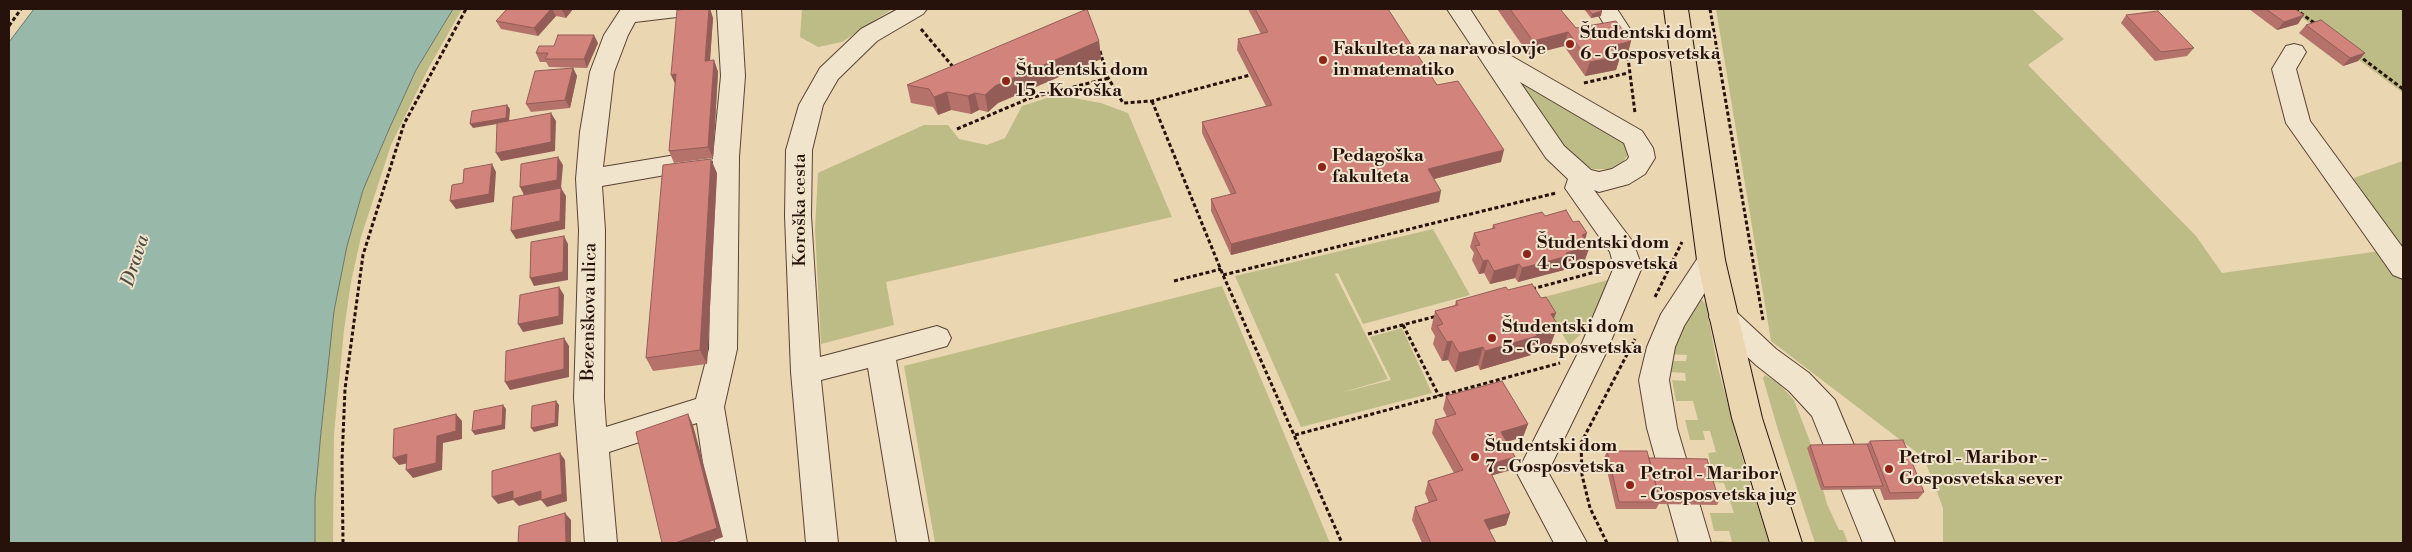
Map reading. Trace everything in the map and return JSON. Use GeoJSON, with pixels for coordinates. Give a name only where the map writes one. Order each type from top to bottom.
{"type":"FeatureCollection","features":[{"type":"Feature","properties":{"kind":"main road"},"geometry":{"type":"LineString","coordinates":[[1676,9],[1711,260],[1747,418],[1786,543]]}},
{"type":"Feature","properties":{"kind":"street","name":"Bezenškova ulica"},"geometry":{"type":"LineString","coordinates":[[601,543],[589,398],[592,230],[589,179],[593,132],[602,72],[616,35],[630,12],[677,9]]}},
{"type":"Feature","properties":{"kind":"street"},"geometry":{"type":"LineString","coordinates":[[729,9],[733,76],[726,157],[723,349],[709,407],[731,543]]}},
{"type":"Feature","properties":{"kind":"street"},"geometry":{"type":"LineString","coordinates":[[1458,9],[1555,152],[1580,182],[1623,249],[1628,267],[1591,355],[1532,473],[1571,543]]}},
{"type":"Feature","properties":{"kind":"street"},"geometry":{"type":"LineString","coordinates":[[1606,9],[1618,29]]}},
{"type":"Feature","properties":{"kind":"street","name":"Koroška cesta"},"geometry":{"type":"LineString","coordinates":[[822,543],[806,372],[798,208],[800,150],[811,105],[828,74],[869,35],[918,18]]}},
{"type":"Feature","properties":{"kind":"street"},"geometry":{"type":"LineString","coordinates":[[1486,52],[1559,96],[1633,136],[1640,148],[1642,158],[1630,173],[1600,182],[1580,182]]}},
{"type":"Feature","properties":{"kind":"street"},"geometry":{"type":"LineString","coordinates":[[2294,52],[2284,69],[2298,123],[2403,268]]}},
{"type":"Feature","properties":{"kind":"street"},"geometry":{"type":"LineString","coordinates":[[589,179],[726,157]]}},
{"type":"Feature","properties":{"kind":"street"},"geometry":{"type":"LineString","coordinates":[[1695,543],[1662,428],[1654,380],[1661,347],[1671,322],[1711,260]]}},
{"type":"Feature","properties":{"kind":"street"},"geometry":{"type":"LineString","coordinates":[[1723,317],[1766,357],[1799,382],[1824,409],[1879,543]]}},
{"type":"Feature","properties":{"kind":"street"},"geometry":{"type":"LineString","coordinates":[[806,372],[937,338]]}},
{"type":"Feature","properties":{"kind":"street"},"geometry":{"type":"LineString","coordinates":[[880,354],[913,543]]}},
{"type":"Feature","properties":{"kind":"street"},"geometry":{"type":"LineString","coordinates":[[593,444],[709,407]]}},
{"type":"Feature","properties":{"kind":"path"},"geometry":{"type":"LineString","coordinates":[[9,26],[21,9]]}},
{"type":"Feature","properties":{"kind":"path"},"geometry":{"type":"LineString","coordinates":[[344,543],[342,461],[345,389],[363,255],[404,124],[466,9]]}},
{"type":"Feature","properties":{"kind":"path"},"geometry":{"type":"LineString","coordinates":[[1710,9],[1762,312],[1766,357]]}},
{"type":"Feature","properties":{"kind":"path"},"geometry":{"type":"LineString","coordinates":[[2295,9],[2318,26]]}},
{"type":"Feature","properties":{"kind":"path"},"geometry":{"type":"LineString","coordinates":[[918,18],[960,75]]}},
{"type":"Feature","properties":{"kind":"path"},"geometry":{"type":"LineString","coordinates":[[1618,29],[1629,56],[1628,73],[1636,122],[1633,136]]}},
{"type":"Feature","properties":{"kind":"path"},"geometry":{"type":"LineString","coordinates":[[1097,44],[1109,78],[1123,103],[1152,101],[1250,75]]}},
{"type":"Feature","properties":{"kind":"path"},"geometry":{"type":"LineString","coordinates":[[2357,55],[2403,89]]}},
{"type":"Feature","properties":{"kind":"path"},"geometry":{"type":"LineString","coordinates":[[1559,96],[1573,86],[1628,73]]}},
{"type":"Feature","properties":{"kind":"path"},"geometry":{"type":"LineString","coordinates":[[957,129],[1030,98],[1109,78]]}},
{"type":"Feature","properties":{"kind":"path"},"geometry":{"type":"LineString","coordinates":[[1152,101],[1223,275],[1342,543]]}},
{"type":"Feature","properties":{"kind":"path"},"geometry":{"type":"LineString","coordinates":[[1223,275],[1580,182]]}},
{"type":"Feature","properties":{"kind":"path"},"geometry":{"type":"LineString","coordinates":[[1524,291],[1627,263]]}},
{"type":"Feature","properties":{"kind":"path"},"geometry":{"type":"LineString","coordinates":[[1174,280],[1221,269]]}},
{"type":"Feature","properties":{"kind":"path"},"geometry":{"type":"LineString","coordinates":[[1368,334],[1440,315]]}},
{"type":"Feature","properties":{"kind":"path"},"geometry":{"type":"LineString","coordinates":[[1403,325],[1438,396]]}},
{"type":"Feature","properties":{"kind":"path"},"geometry":{"type":"LineString","coordinates":[[1295,435],[1591,355]]}},
{"type":"Feature","properties":{"kind":"shaded area"},"geometry":{"type":"Polygon","coordinates":[[[453,9],[462,9],[428,69],[391,145],[361,237],[351,282],[344,330],[334,434],[333,543],[315,543],[315,499],[334,311],[347,246],[363,190],[390,127],[416,70],[453,9]]]}},
{"type":"Feature","properties":{"kind":"shaded area"},"geometry":{"type":"Polygon","coordinates":[[[802,9],[892,9],[842,42],[818,47],[800,37],[802,9]]]}},
{"type":"Feature","properties":{"kind":"shaded area"},"geometry":{"type":"Polygon","coordinates":[[[1716,9],[2032,9],[2064,39],[2028,65],[2196,236],[2222,273],[2380,251],[2333,185],[2403,161],[2403,543],[1943,543],[1943,508],[1924,458],[1771,341],[1716,9]]]}},
{"type":"Feature","properties":{"kind":"shaded area"},"geometry":{"type":"Polygon","coordinates":[[[2290,9],[2403,9],[2403,93],[2319,30],[2290,9]]]}},
{"type":"Feature","properties":{"kind":"shaded area"},"geometry":{"type":"Polygon","coordinates":[[[1517,79],[1622,140],[1628,148],[1627,156],[1622,163],[1612,169],[1593,169],[1579,164],[1560,142],[1517,79]]]}},
{"type":"Feature","properties":{"kind":"shaded area"},"geometry":{"type":"Polygon","coordinates":[[[1062,96],[1101,103],[1128,113],[1172,217],[886,282],[894,325],[821,344],[815,230],[818,173],[924,125],[948,125],[959,139],[987,145],[1005,138],[1022,106],[1047,98],[1062,96]]]}},
{"type":"Feature","properties":{"kind":"shaded area"},"geometry":{"type":"Polygon","coordinates":[[[1433,229],[1470,295],[1363,324],[1338,273],[1335,274],[1388,379],[1340,393],[1391,380],[1370,337],[1402,328],[1432,393],[1301,427],[1235,276],[1433,229]]]}},
{"type":"Feature","properties":{"kind":"shaded area"},"geometry":{"type":"Polygon","coordinates":[[[1608,280],[1593,323],[1569,345],[1541,298],[1608,280]]]}},
{"type":"Feature","properties":{"kind":"shaded area"},"geometry":{"type":"Polygon","coordinates":[[[1222,286],[1330,543],[935,543],[904,366],[1222,286]]]}},
{"type":"Feature","properties":{"kind":"shaded area"},"geometry":{"type":"Polygon","coordinates":[[[1702,300],[1706,305],[1717,364],[1741,453],[1769,543],[1714,543],[1713,541],[1732,542],[1729,531],[1714,531],[1710,513],[1734,513],[1724,483],[1712,482],[1708,471],[1724,471],[1725,474],[1733,474],[1732,467],[1711,466],[1708,453],[1716,452],[1710,431],[1703,431],[1705,440],[1690,440],[1685,420],[1698,420],[1693,401],[1676,401],[1672,380],[1686,381],[1685,373],[1670,372],[1671,361],[1686,361],[1687,355],[1667,354],[1694,304],[1702,300]]]}},
{"type":"Feature","properties":{"kind":"shaded area"},"geometry":{"type":"Polygon","coordinates":[[[1765,375],[1779,384],[1794,400],[1809,439],[1827,504],[1839,530],[1843,530],[1848,543],[1815,543],[1778,430],[1763,378],[1765,375]]]}},
{"type":"Feature","properties":{"kind":"water","name":"Drava"},"geometry":{"type":"Polygon","coordinates":[[[34,9],[453,9],[416,70],[390,127],[363,190],[347,246],[334,311],[315,499],[315,543],[9,543],[9,42],[34,9]]]}},
{"type":"Feature","properties":{"kind":"building"},"geometry":{"type":"Polygon","coordinates":[[[507,9],[551,9],[534,28],[496,21],[507,9]]]}},
{"type":"Feature","properties":{"kind":"building"},"geometry":{"type":"Polygon","coordinates":[[[709,9],[705,61],[714,60],[708,147],[669,151],[676,74],[671,75],[677,10],[709,9]]]}},
{"type":"Feature","properties":{"kind":"building"},"geometry":{"type":"Polygon","coordinates":[[[1087,9],[1099,41],[995,86],[985,95],[975,93],[968,96],[947,92],[934,97],[929,89],[907,85],[1087,9]]]}},
{"type":"Feature","properties":{"kind":"building"},"geometry":{"type":"Polygon","coordinates":[[[1255,9],[1388,9],[1437,85],[1458,81],[1504,150],[1428,169],[1441,191],[1231,244],[1211,199],[1236,193],[1202,122],[1272,105],[1238,39],[1268,32],[1255,9]]]}},
{"type":"Feature","properties":{"kind":"building"},"geometry":{"type":"Polygon","coordinates":[[[1510,9],[1560,9],[1576,28],[1616,21],[1631,41],[1613,46],[1620,56],[1590,62],[1568,32],[1533,41],[1510,9]]]}},
{"type":"Feature","properties":{"kind":"building"},"geometry":{"type":"Polygon","coordinates":[[[1588,9],[1600,9],[1602,11],[1592,14],[1588,9]]]}},
{"type":"Feature","properties":{"kind":"building"},"geometry":{"type":"Polygon","coordinates":[[[2266,9],[2295,9],[2304,15],[2284,22],[2266,9]]]}},
{"type":"Feature","properties":{"kind":"building"},"geometry":{"type":"Polygon","coordinates":[[[2158,11],[2194,48],[2161,52],[2126,15],[2158,11]]]}},
{"type":"Feature","properties":{"kind":"building"},"geometry":{"type":"Polygon","coordinates":[[[2321,20],[2365,53],[2350,58],[2306,25],[2321,20]]]}},
{"type":"Feature","properties":{"kind":"building"},"geometry":{"type":"Polygon","coordinates":[[[558,35],[594,35],[584,59],[545,59],[548,53],[536,53],[539,46],[554,46],[558,35]]]}},
{"type":"Feature","properties":{"kind":"building"},"geometry":{"type":"Polygon","coordinates":[[[573,68],[565,100],[526,104],[535,71],[573,68]]]}},
{"type":"Feature","properties":{"kind":"building"},"geometry":{"type":"Polygon","coordinates":[[[507,105],[506,118],[470,124],[472,111],[507,105]]]}},
{"type":"Feature","properties":{"kind":"building"},"geometry":{"type":"Polygon","coordinates":[[[551,113],[551,142],[496,153],[497,123],[551,113]]]}},
{"type":"Feature","properties":{"kind":"building"},"geometry":{"type":"Polygon","coordinates":[[[558,157],[557,180],[520,187],[521,164],[558,157]]]}},
{"type":"Feature","properties":{"kind":"building"},"geometry":{"type":"Polygon","coordinates":[[[711,159],[700,350],[646,358],[663,165],[711,159]]]}},
{"type":"Feature","properties":{"kind":"building"},"geometry":{"type":"Polygon","coordinates":[[[492,164],[489,194],[450,201],[452,185],[463,183],[464,169],[492,164]]]}},
{"type":"Feature","properties":{"kind":"building"},"geometry":{"type":"Polygon","coordinates":[[[561,188],[560,221],[511,231],[513,197],[561,188]]]}},
{"type":"Feature","properties":{"kind":"building","name":"Študentski dom 4 - Gosposvetska"},"geometry":{"type":"Polygon","coordinates":[[[1566,210],[1573,222],[1579,221],[1587,233],[1582,235],[1590,246],[1566,253],[1568,256],[1522,268],[1519,264],[1494,271],[1488,260],[1483,261],[1475,246],[1480,245],[1474,233],[1495,228],[1493,225],[1542,212],[1545,216],[1566,210]]]}},
{"type":"Feature","properties":{"kind":"building"},"geometry":{"type":"Polygon","coordinates":[[[564,236],[563,272],[530,278],[531,242],[564,236]]]}},
{"type":"Feature","properties":{"kind":"building"},"geometry":{"type":"Polygon","coordinates":[[[1532,284],[1541,298],[1546,297],[1556,313],[1551,314],[1558,325],[1535,332],[1537,336],[1485,351],[1483,347],[1459,353],[1452,341],[1447,342],[1437,326],[1443,324],[1435,311],[1458,305],[1456,301],[1506,287],[1508,290],[1532,284]]]}},
{"type":"Feature","properties":{"kind":"building"},"geometry":{"type":"Polygon","coordinates":[[[559,287],[559,316],[518,324],[520,295],[559,287]]]}},
{"type":"Feature","properties":{"kind":"building"},"geometry":{"type":"Polygon","coordinates":[[[564,338],[564,369],[505,382],[506,351],[564,338]]]}},
{"type":"Feature","properties":{"kind":"building","name":"Študentski dom 7 - Gosposvetska"},"geometry":{"type":"Polygon","coordinates":[[[1502,381],[1528,424],[1501,432],[1515,457],[1487,465],[1510,513],[1484,520],[1496,543],[1431,543],[1415,507],[1437,500],[1428,481],[1463,470],[1435,420],[1456,414],[1446,396],[1502,381]]]}},
{"type":"Feature","properties":{"kind":"building"},"geometry":{"type":"Polygon","coordinates":[[[556,401],[555,423],[531,428],[532,406],[556,401]]]}},
{"type":"Feature","properties":{"kind":"building"},"geometry":{"type":"Polygon","coordinates":[[[503,405],[502,425],[472,431],[474,411],[503,405]]]}},
{"type":"Feature","properties":{"kind":"building"},"geometry":{"type":"Polygon","coordinates":[[[456,414],[456,431],[437,436],[436,463],[406,470],[407,454],[393,458],[394,429],[456,414]]]}},
{"type":"Feature","properties":{"kind":"building"},"geometry":{"type":"Polygon","coordinates":[[[688,414],[717,528],[675,543],[662,543],[636,432],[688,414]]]}},
{"type":"Feature","properties":{"kind":"building","name":"Petrol - Maribor - Gosposvetska sever"},"geometry":{"type":"Polygon","coordinates":[[[1903,440],[1924,492],[1890,493],[1870,441],[1903,440]]]}},
{"type":"Feature","properties":{"kind":"building"},"geometry":{"type":"Polygon","coordinates":[[[1867,444],[1883,486],[1824,487],[1810,445],[1867,444]]]}},
{"type":"Feature","properties":{"kind":"building","name":"Petrol - Maribor - Gosposvetska jug"},"geometry":{"type":"Polygon","coordinates":[[[1607,451],[1647,451],[1660,502],[1619,502],[1607,451]]]}},
{"type":"Feature","properties":{"kind":"building"},"geometry":{"type":"Polygon","coordinates":[[[560,453],[562,494],[541,500],[541,491],[513,499],[513,491],[492,497],[492,471],[560,453]]]}},
{"type":"Feature","properties":{"kind":"building"},"geometry":{"type":"Polygon","coordinates":[[[1649,458],[1707,459],[1719,501],[1660,501],[1649,458]]]}},
{"type":"Feature","properties":{"kind":"building"},"geometry":{"type":"Polygon","coordinates":[[[565,513],[566,543],[518,543],[519,526],[565,513]]]}},
{"type":"Feature","properties":{"kind":"place","name":"Študentski dom 6 - Gosposvetska"},"geometry":{"type":"Point","coordinates":[1570,44]}},
{"type":"Feature","properties":{"kind":"place","name":"Fakulteta za naravoslovje in matematiko"},"geometry":{"type":"Point","coordinates":[1323,60]}},
{"type":"Feature","properties":{"kind":"place","name":"Študentski dom 15 - Koroška"},"geometry":{"type":"Point","coordinates":[1006,81]}},
{"type":"Feature","properties":{"kind":"place","name":"Pedagoška fakulteta"},"geometry":{"type":"Point","coordinates":[1322,167]}},
{"type":"Feature","properties":{"kind":"place","name":"Študentski dom 4 - Gosposvetska"},"geometry":{"type":"Point","coordinates":[1527,254]}},
{"type":"Feature","properties":{"kind":"place","name":"Študentski dom 5 - Gosposvetska"},"geometry":{"type":"Point","coordinates":[1492,338]}},
{"type":"Feature","properties":{"kind":"place","name":"Študentski dom 7 - Gosposvetska"},"geometry":{"type":"Point","coordinates":[1475,457]}},
{"type":"Feature","properties":{"kind":"place","name":"Petrol - Maribor - Gosposvetska sever"},"geometry":{"type":"Point","coordinates":[1889,469]}},
{"type":"Feature","properties":{"kind":"place","name":"Petrol - Maribor - Gosposvetska jug"},"geometry":{"type":"Point","coordinates":[1630,485]}}]}
